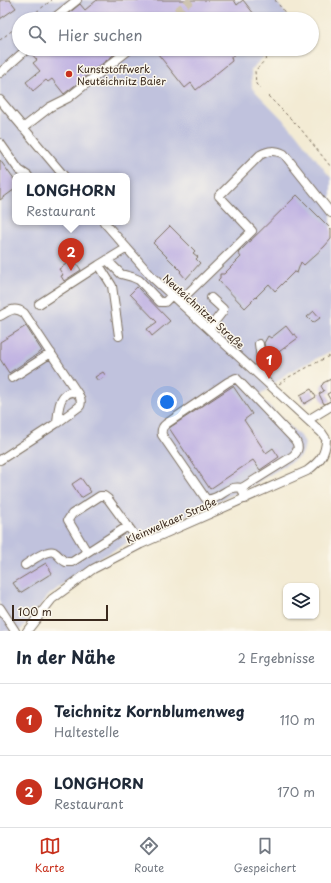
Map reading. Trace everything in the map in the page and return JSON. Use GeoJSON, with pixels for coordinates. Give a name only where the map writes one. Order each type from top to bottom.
{"type":"FeatureCollection","features":[{"type":"Feature","properties":{"kind":"street"},"geometry":{"type":"LineString","coordinates":[[62,12],[77,0]]}},
{"type":"Feature","properties":{"kind":"street"},"geometry":{"type":"LineString","coordinates":[[0,73],[19,56]]}},
{"type":"Feature","properties":{"kind":"street"},"geometry":{"type":"LineString","coordinates":[[23,128],[50,106],[68,98],[121,56]]}},
{"type":"Feature","properties":{"kind":"street"},"geometry":{"type":"LineString","coordinates":[[0,100],[58,173]]}},
{"type":"Feature","properties":{"kind":"street"},"geometry":{"type":"LineString","coordinates":[[0,143],[20,170],[24,173]]}},
{"type":"Feature","properties":{"kind":"street"},"geometry":{"type":"LineString","coordinates":[[179,302],[252,230],[219,196],[260,155],[273,151],[278,151],[284,154],[331,213]]}},
{"type":"Feature","properties":{"kind":"street","name":"Neuteichnitzer Straße"},"geometry":{"type":"LineString","coordinates":[[107,225],[153,278],[322,433],[329,443]]}},
{"type":"Feature","properties":{"kind":"street"},"geometry":{"type":"LineString","coordinates":[[39,304],[127,248]]}},
{"type":"Feature","properties":{"kind":"street"},"geometry":{"type":"LineString","coordinates":[[107,260],[121,274],[132,276],[139,280],[160,302],[165,302],[172,295]]}},
{"type":"Feature","properties":{"kind":"street"},"geometry":{"type":"LineString","coordinates":[[99,265],[112,286],[119,336]]}},
{"type":"Feature","properties":{"kind":"street"},"geometry":{"type":"LineString","coordinates":[[209,330],[223,311],[223,309],[211,298]]}},
{"type":"Feature","properties":{"kind":"street"},"geometry":{"type":"LineString","coordinates":[[0,316],[12,309],[21,311],[27,317],[81,398],[80,406],[57,423],[0,460]]}},
{"type":"Feature","properties":{"kind":"street"},"geometry":{"type":"LineString","coordinates":[[259,344],[264,379]]}},
{"type":"Feature","properties":{"kind":"street"},"geometry":{"type":"LineString","coordinates":[[12,378],[51,353]]}},
{"type":"Feature","properties":{"kind":"street"},"geometry":{"type":"LineString","coordinates":[[235,378],[296,440],[298,445],[297,452],[293,456],[242,488],[233,487],[212,499],[206,499],[161,432],[162,428],[166,424],[235,378]]}},
{"type":"Feature","properties":{"kind":"street"},"geometry":{"type":"LineString","coordinates":[[57,423],[62,398],[73,392],[78,394]]}},
{"type":"Feature","properties":{"kind":"street"},"geometry":{"type":"LineString","coordinates":[[308,420],[331,406]]}},
{"type":"Feature","properties":{"kind":"street","name":"Kleinwelkaer Straße"},"geometry":{"type":"LineString","coordinates":[[27,631],[52,599],[93,569],[141,544],[307,471],[323,455],[329,443]]}},
{"type":"Feature","properties":{"kind":"street"},"geometry":{"type":"LineString","coordinates":[[242,488],[244,499]]}},
{"type":"Feature","properties":{"kind":"street"},"geometry":{"type":"LineString","coordinates":[[87,552],[68,520],[72,514],[100,496],[104,496],[108,499],[141,544]]}},
{"type":"Feature","properties":{"kind":"street"},"geometry":{"type":"LineString","coordinates":[[25,565],[46,552],[51,551],[55,552],[63,561],[68,563],[128,526]]}},
{"type":"Feature","properties":{"kind":"street"},"geometry":{"type":"LineString","coordinates":[[0,608],[16,631]]}},
{"type":"Feature","properties":{"kind":"path"},"geometry":{"type":"LineString","coordinates":[[36,12],[52,0]]}},
{"type":"Feature","properties":{"kind":"path"},"geometry":{"type":"LineString","coordinates":[[275,0],[284,12]]}},
{"type":"Feature","properties":{"kind":"path"},"geometry":{"type":"LineString","coordinates":[[0,40],[12,31]]}},
{"type":"Feature","properties":{"kind":"path"},"geometry":{"type":"LineString","coordinates":[[269,56],[255,71],[256,84],[300,128],[331,167]]}},
{"type":"Feature","properties":{"kind":"path"},"geometry":{"type":"LineString","coordinates":[[273,388],[288,377],[331,355]]}},
{"type":"Feature","properties":{"kind":"shaded area"},"geometry":{"type":"Polygon","coordinates":[[[0,0],[275,0],[284,12],[12,12],[12,56],[266,56],[251,70],[252,88],[295,132],[331,178],[331,351],[286,374],[259,396],[303,439],[305,444],[303,452],[299,457],[253,485],[144,534],[90,563],[49,595],[20,631],[0,631],[0,0]]]}},
{"type":"Feature","properties":{"kind":"building"},"geometry":{"type":"Polygon","coordinates":[[[0,0],[10,0],[16,8],[0,19],[0,0]]]}},
{"type":"Feature","properties":{"kind":"building"},"geometry":{"type":"Polygon","coordinates":[[[97,0],[234,0],[237,5],[243,0],[252,12],[70,12],[80,4],[85,10],[97,0]]]}},
{"type":"Feature","properties":{"kind":"building","name":"Kunststoffwerk Neuteichnitz Baier"},"geometry":{"type":"Polygon","coordinates":[[[34,56],[112,56],[64,94],[52,79],[48,82],[46,80],[33,91],[26,82],[40,71],[33,63],[37,60],[34,56]]]}},
{"type":"Feature","properties":{"kind":"building"},"geometry":{"type":"Polygon","coordinates":[[[160,56],[232,56],[232,61],[196,90],[191,83],[185,88],[160,56]]]}},
{"type":"Feature","properties":{"kind":"building"},"geometry":{"type":"Polygon","coordinates":[[[0,160],[12,177],[12,191],[0,200],[0,160]]]}},
{"type":"Feature","properties":{"kind":"building"},"geometry":{"type":"Polygon","coordinates":[[[297,195],[331,229],[331,239],[304,265],[301,262],[297,273],[294,272],[275,291],[269,284],[245,308],[218,280],[220,278],[220,274],[224,274],[241,257],[238,253],[297,195]]]}},
{"type":"Feature","properties":{"kind":"building"},"geometry":{"type":"Polygon","coordinates":[[[170,226],[195,251],[193,253],[198,257],[196,259],[200,263],[186,279],[180,272],[181,271],[153,243],[170,226]]]}},
{"type":"Feature","properties":{"kind":"building"},"geometry":{"type":"Polygon","coordinates":[[[72,260],[73,262],[75,261],[81,270],[64,281],[61,276],[63,275],[59,269],[72,260]]]}},
{"type":"Feature","properties":{"kind":"building"},"geometry":{"type":"Polygon","coordinates":[[[137,287],[170,321],[152,336],[147,329],[157,322],[130,294],[137,287]]]}},
{"type":"Feature","properties":{"kind":"building"},"geometry":{"type":"Polygon","coordinates":[[[314,311],[320,318],[313,323],[307,317],[314,311]]]}},
{"type":"Feature","properties":{"kind":"building"},"geometry":{"type":"Polygon","coordinates":[[[26,326],[42,351],[9,373],[0,359],[0,342],[26,326]]]}},
{"type":"Feature","properties":{"kind":"building"},"geometry":{"type":"Polygon","coordinates":[[[286,326],[293,335],[295,334],[298,338],[276,354],[265,348],[264,343],[268,336],[271,338],[286,326]]]}},
{"type":"Feature","properties":{"kind":"building"},"geometry":{"type":"Polygon","coordinates":[[[103,372],[106,376],[98,381],[95,377],[103,372]]]}},
{"type":"Feature","properties":{"kind":"building"},"geometry":{"type":"Polygon","coordinates":[[[331,379],[331,392],[327,394],[331,401],[324,404],[319,394],[324,391],[321,386],[323,383],[331,379]]]}},
{"type":"Feature","properties":{"kind":"building"},"geometry":{"type":"Polygon","coordinates":[[[233,386],[252,414],[244,420],[266,453],[273,448],[279,457],[260,470],[253,460],[210,489],[169,428],[233,386]]]}},
{"type":"Feature","properties":{"kind":"building"},"geometry":{"type":"Polygon","coordinates":[[[311,389],[316,397],[304,404],[300,395],[311,389]]]}},
{"type":"Feature","properties":{"kind":"building"},"geometry":{"type":"Polygon","coordinates":[[[81,478],[91,492],[81,498],[72,484],[81,478]]]}},
{"type":"Feature","properties":{"kind":"building"},"geometry":{"type":"Polygon","coordinates":[[[46,563],[52,573],[20,593],[13,583],[46,563]]]}},
{"type":"Feature","properties":{"kind":"tunnel"},"geometry":{"type":"LineString","coordinates":[[176,12],[191,0]]}},
{"type":"Feature","properties":{"kind":"place","name":"Kunststoffwerk Neuteichnitz Baier"},"geometry":{"type":"Point","coordinates":[69,74]}},
{"type":"Feature","properties":{"kind":"place","name":"LONGHORN"},"geometry":{"type":"Point","coordinates":[71,271]}},
{"type":"Feature","properties":{"kind":"place","name":"Teichnitz Kornblumenweg"},"geometry":{"type":"Point","coordinates":[269,379]}}]}
